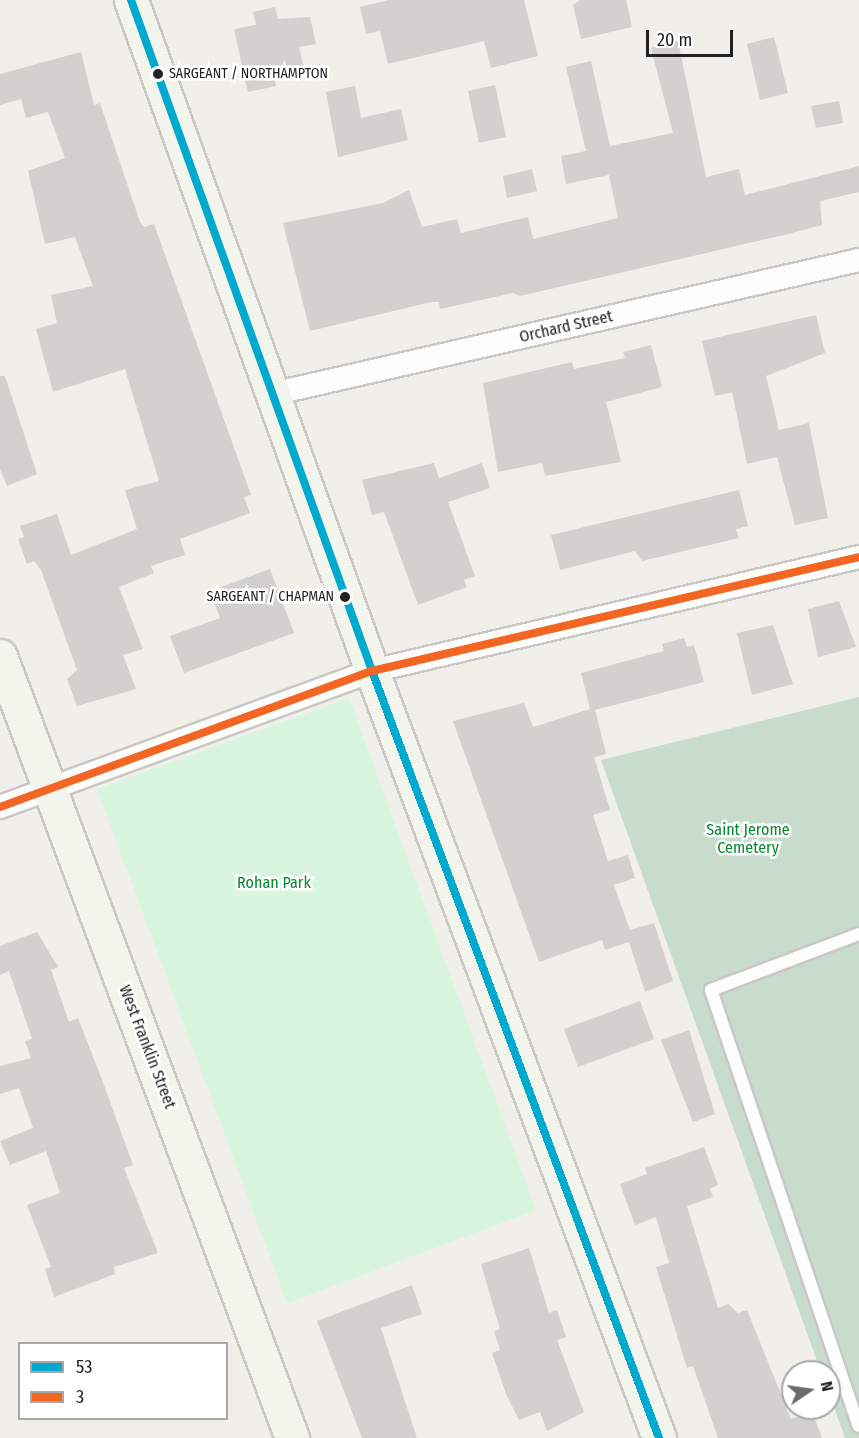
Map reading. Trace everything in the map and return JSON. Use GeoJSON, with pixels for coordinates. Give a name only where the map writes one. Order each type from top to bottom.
{"type":"FeatureCollection","features":[{"type":"Feature","properties":{"kind":"street"},"geometry":{"type":"LineString","coordinates":[[131,0],[372,671],[659,1438]]}},
{"type":"Feature","properties":{"kind":"street","name":"Orchard Street"},"geometry":{"type":"LineString","coordinates":[[272,394],[859,261]]}},
{"type":"Feature","properties":{"kind":"street"},"geometry":{"type":"LineString","coordinates":[[0,807],[372,671],[859,557]]}},
{"type":"Feature","properties":{"kind":"street","name":"West Franklin Street"},"geometry":{"type":"LineString","coordinates":[[0,656],[291,1438]]}},
{"type":"Feature","properties":{"kind":"lane"},"geometry":{"type":"LineString","coordinates":[[859,934],[711,990],[856,1407],[859,1426]]}},
{"type":"Feature","properties":{"kind":"green space","name":"Saint Jerome Cemetery"},"geometry":{"type":"Polygon","coordinates":[[[859,697],[859,1438],[845,1438],[839,1420],[841,1420],[841,1360],[817,1360],[601,760],[859,697]]]}},
{"type":"Feature","properties":{"kind":"green space","name":"Rohan Park"},"geometry":{"type":"Polygon","coordinates":[[[349,698],[536,1210],[287,1303],[97,789],[349,698]]]}},
{"type":"Feature","properties":{"kind":"building"},"geometry":{"type":"Polygon","coordinates":[[[389,0],[524,0],[538,56],[491,68],[484,41],[388,64],[380,31],[366,34],[360,7],[389,0]]]}},
{"type":"Feature","properties":{"kind":"building"},"geometry":{"type":"Polygon","coordinates":[[[580,0],[626,0],[632,27],[581,39],[573,5],[580,0]]]}},
{"type":"Feature","properties":{"kind":"building"},"geometry":{"type":"Polygon","coordinates":[[[275,7],[278,19],[310,17],[316,44],[299,47],[305,71],[274,76],[276,86],[248,92],[234,29],[256,25],[253,12],[275,7]]]}},
{"type":"Feature","properties":{"kind":"building"},"geometry":{"type":"Polygon","coordinates":[[[774,37],[788,93],[760,100],[747,44],[774,37]]]}},
{"type":"Feature","properties":{"kind":"building"},"geometry":{"type":"Polygon","coordinates":[[[678,41],[706,177],[739,169],[745,195],[859,166],[859,192],[820,201],[822,225],[784,235],[520,296],[513,293],[440,309],[439,302],[431,302],[310,331],[283,223],[383,203],[409,190],[422,227],[457,219],[461,233],[528,217],[533,239],[618,218],[609,175],[566,184],[561,156],[586,151],[566,67],[591,61],[610,146],[673,133],[651,48],[678,41]]]}},
{"type":"Feature","properties":{"kind":"building"},"geometry":{"type":"Polygon","coordinates":[[[81,52],[94,105],[100,103],[140,222],[144,227],[154,224],[251,495],[244,497],[250,513],[180,539],[185,555],[151,566],[154,573],[119,587],[143,649],[123,655],[136,689],[77,706],[67,679],[77,670],[41,570],[34,561],[27,564],[18,539],[24,537],[20,526],[57,514],[71,555],[137,529],[125,490],[159,481],[125,369],[53,392],[36,329],[57,323],[51,295],[93,286],[75,237],[45,244],[28,171],[65,158],[48,112],[26,118],[21,99],[0,105],[0,74],[81,52]]]}},
{"type":"Feature","properties":{"kind":"building"},"geometry":{"type":"Polygon","coordinates":[[[495,85],[506,137],[479,143],[468,91],[495,85]]]}},
{"type":"Feature","properties":{"kind":"building"},"geometry":{"type":"Polygon","coordinates":[[[355,86],[361,118],[401,109],[408,140],[338,157],[326,92],[355,86]]]}},
{"type":"Feature","properties":{"kind":"building"},"geometry":{"type":"Polygon","coordinates":[[[839,101],[843,123],[816,128],[811,106],[839,101]]]}},
{"type":"Feature","properties":{"kind":"building"},"geometry":{"type":"Polygon","coordinates":[[[532,169],[537,191],[507,198],[503,176],[532,169]]]}},
{"type":"Feature","properties":{"kind":"building"},"geometry":{"type":"Polygon","coordinates":[[[816,315],[825,353],[766,376],[779,430],[809,423],[828,518],[795,525],[777,457],[747,464],[732,392],[715,396],[702,341],[816,315]]]}},
{"type":"Feature","properties":{"kind":"building"},"geometry":{"type":"Polygon","coordinates":[[[651,345],[662,387],[606,402],[621,462],[545,476],[542,463],[498,472],[483,383],[572,362],[574,369],[625,358],[623,352],[651,345]]]}},
{"type":"Feature","properties":{"kind":"building"},"geometry":{"type":"Polygon","coordinates":[[[0,376],[5,376],[37,474],[7,486],[0,469],[0,376]]]}},
{"type":"Feature","properties":{"kind":"building"},"geometry":{"type":"Polygon","coordinates":[[[434,463],[439,478],[482,463],[490,488],[448,502],[475,576],[464,580],[467,587],[418,605],[384,512],[372,515],[362,480],[434,463]]]}},
{"type":"Feature","properties":{"kind":"building"},"geometry":{"type":"Polygon","coordinates":[[[739,490],[748,526],[736,529],[739,538],[642,561],[635,551],[560,570],[551,535],[739,490]]]}},
{"type":"Feature","properties":{"kind":"building"},"geometry":{"type":"Polygon","coordinates":[[[270,569],[294,633],[184,673],[170,636],[220,618],[210,591],[270,569]]]}},
{"type":"Feature","properties":{"kind":"building"},"geometry":{"type":"Polygon","coordinates":[[[839,601],[856,647],[818,657],[808,609],[839,601]]]}},
{"type":"Feature","properties":{"kind":"building"},"geometry":{"type":"Polygon","coordinates":[[[773,625],[793,684],[752,695],[737,633],[773,625]]]}},
{"type":"Feature","properties":{"kind":"building"},"geometry":{"type":"Polygon","coordinates":[[[684,638],[687,647],[694,645],[704,682],[595,710],[606,754],[594,757],[610,810],[593,815],[608,861],[628,855],[635,878],[614,885],[630,930],[654,923],[673,981],[645,992],[629,942],[605,950],[602,940],[539,962],[453,721],[524,703],[533,727],[590,709],[581,673],[664,651],[662,644],[684,638]]]}},
{"type":"Feature","properties":{"kind":"building"},"geometry":{"type":"Polygon","coordinates":[[[37,932],[58,967],[51,970],[69,1022],[78,1018],[101,1077],[133,1165],[124,1168],[158,1253],[114,1267],[115,1274],[54,1297],[45,1269],[51,1267],[27,1205],[60,1193],[46,1151],[10,1165],[0,1141],[33,1128],[19,1088],[0,1094],[0,1066],[31,1058],[25,1041],[32,1039],[9,971],[0,975],[0,946],[37,932]]]}},
{"type":"Feature","properties":{"kind":"building"},"geometry":{"type":"Polygon","coordinates":[[[640,1001],[654,1039],[578,1067],[564,1029],[640,1001]]]}},
{"type":"Feature","properties":{"kind":"building"},"geometry":{"type":"Polygon","coordinates":[[[689,1030],[715,1114],[693,1122],[661,1040],[689,1030]]]}},
{"type":"Feature","properties":{"kind":"building"},"geometry":{"type":"Polygon","coordinates":[[[704,1147],[718,1185],[710,1189],[713,1197],[687,1206],[718,1308],[728,1304],[738,1313],[747,1310],[781,1394],[781,1420],[815,1420],[822,1438],[718,1438],[693,1366],[687,1368],[656,1267],[669,1263],[656,1217],[635,1225],[620,1184],[647,1174],[645,1168],[704,1147]]]}},
{"type":"Feature","properties":{"kind":"building"},"geometry":{"type":"Polygon","coordinates":[[[529,1248],[549,1313],[557,1310],[566,1337],[557,1340],[584,1412],[547,1431],[540,1412],[519,1420],[506,1394],[492,1353],[500,1350],[494,1331],[500,1329],[481,1264],[529,1248]]]}},
{"type":"Feature","properties":{"kind":"building"},"geometry":{"type":"Polygon","coordinates":[[[412,1285],[422,1314],[381,1328],[417,1438],[362,1438],[317,1321],[412,1285]]]}},
{"type":"Feature","properties":{"kind":"transit line","name":"53"},"geometry":{"type":"LineString","coordinates":[[131,0],[372,671],[659,1438]]}},
{"type":"Feature","properties":{"kind":"transit line","name":"3"},"geometry":{"type":"LineString","coordinates":[[0,807],[372,671],[859,557]]}},
{"type":"Feature","properties":{"kind":"place","name":"SARGEANT / NORTHAMPTON"},"geometry":{"type":"Point","coordinates":[158,74]}},
{"type":"Feature","properties":{"kind":"place","name":"SARGEANT / CHAPMAN"},"geometry":{"type":"Point","coordinates":[345,597]}}]}
